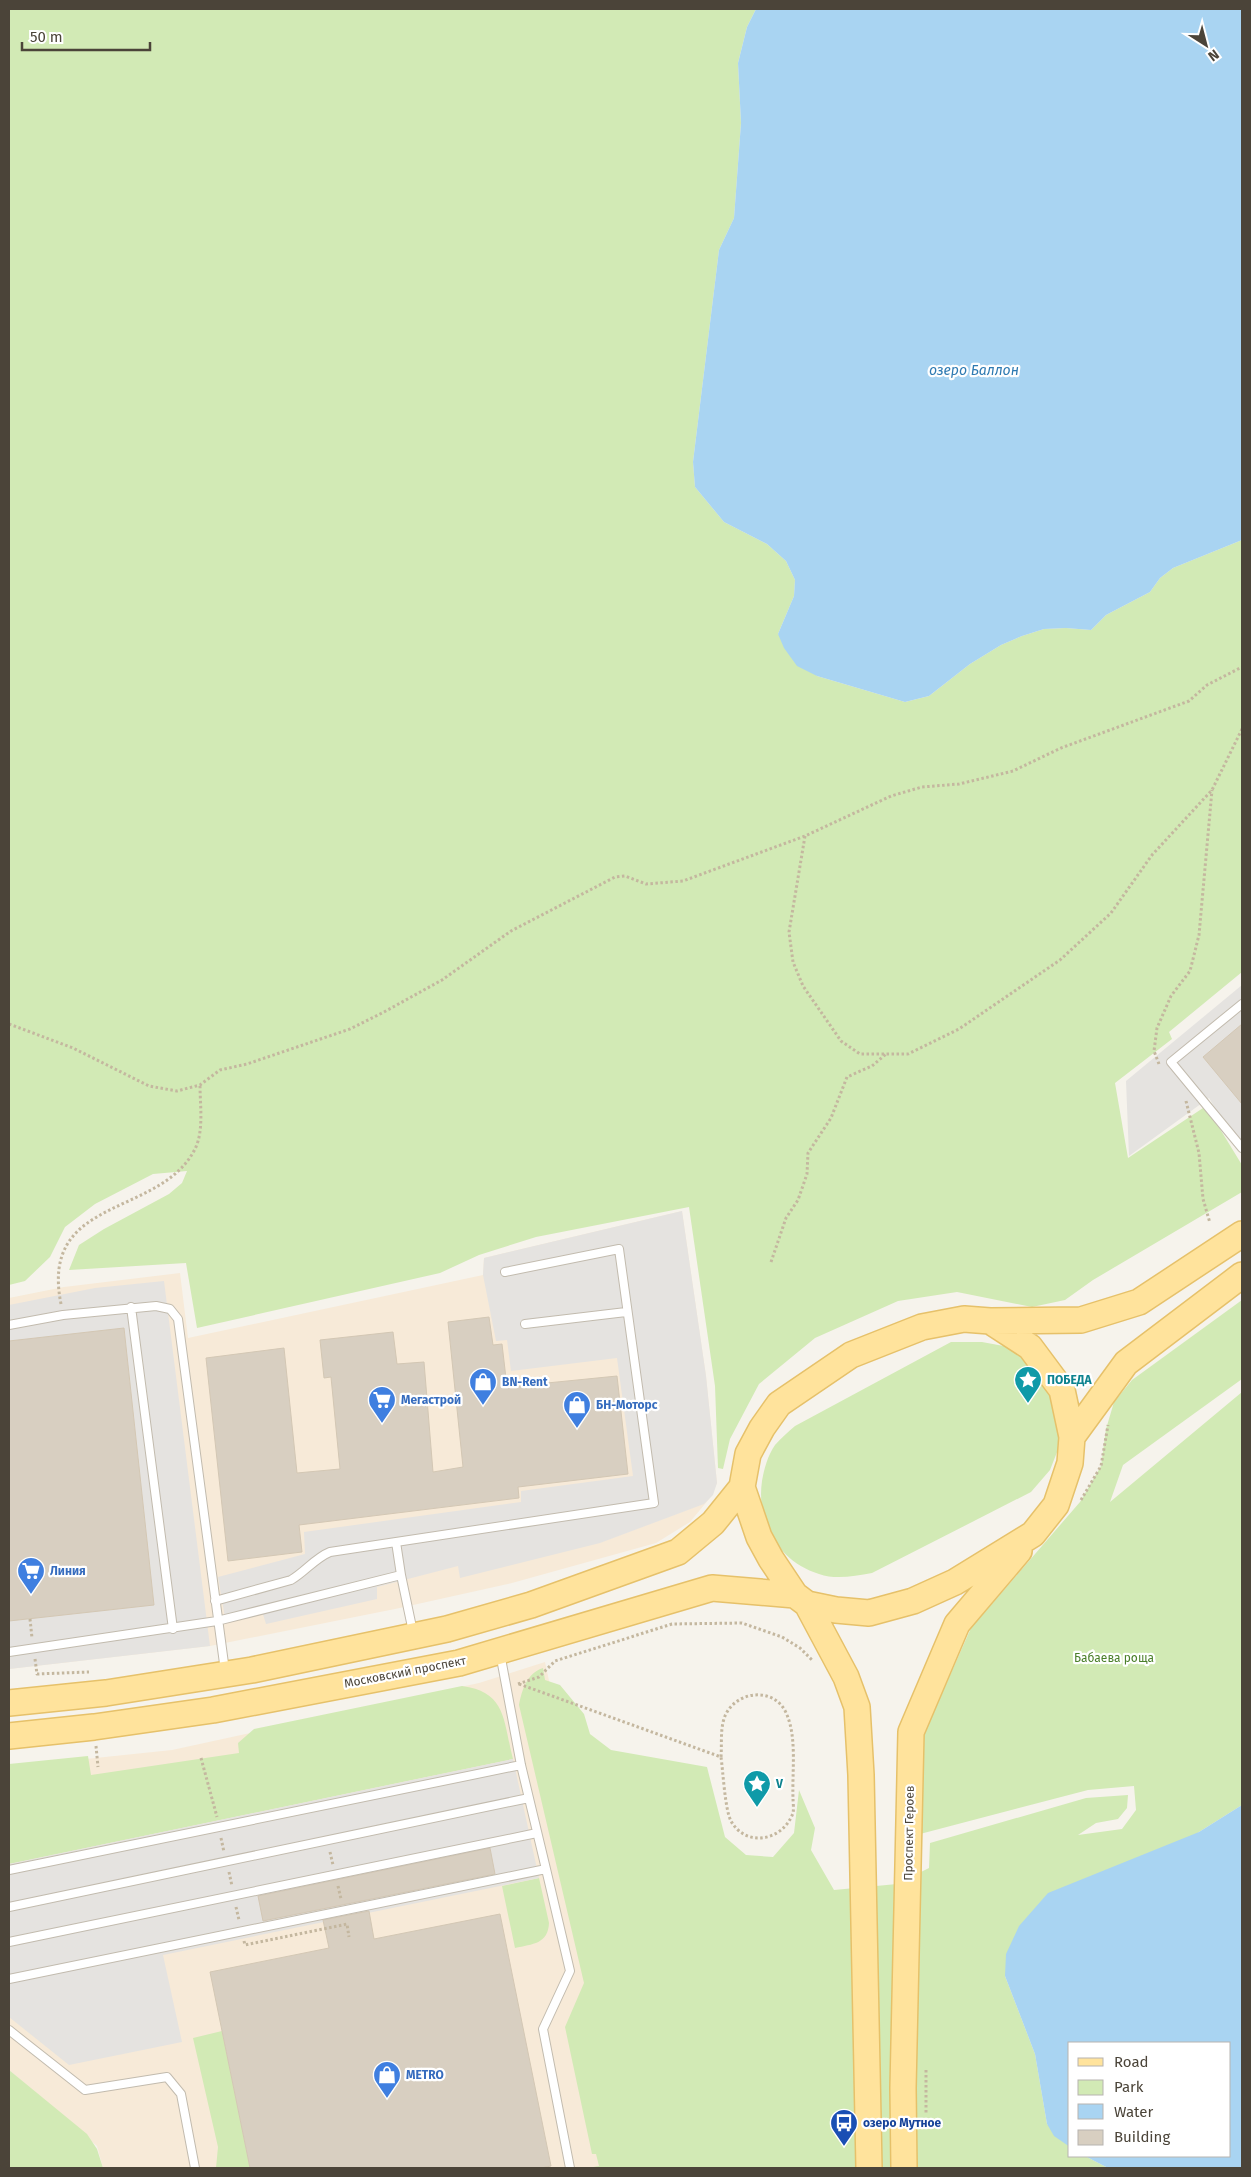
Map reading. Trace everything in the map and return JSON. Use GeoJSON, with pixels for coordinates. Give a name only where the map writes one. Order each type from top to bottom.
{"type":"FeatureCollection","features":[{"type":"Feature","properties":{"kind":"main road"},"geometry":{"type":"LineString","coordinates":[[9,1704],[106,1693],[226,1674],[414,1636],[531,1605],[678,1552],[713,1523],[742,1487],[748,1454],[762,1428],[779,1404],[851,1355],[922,1327],[964,1319],[990,1321],[1081,1320],[1139,1302],[1242,1234]]}},
{"type":"Feature","properties":{"kind":"main road"},"geometry":{"type":"LineString","coordinates":[[1072,1437],[1126,1363],[1242,1275]]}},
{"type":"Feature","properties":{"kind":"main road","name":"Проспект Героев"},"geometry":{"type":"LineString","coordinates":[[904,2168],[902,2088],[911,1732],[957,1624],[1056,1505],[1070,1463],[1072,1437],[1062,1390],[1030,1346],[990,1321]]}},
{"type":"Feature","properties":{"kind":"main road"},"geometry":{"type":"LineString","coordinates":[[742,1487],[759,1536],[801,1600],[846,1677],[857,1707],[861,1775],[869,2168]]}},
{"type":"Feature","properties":{"kind":"main road","name":"Московский проспект"},"geometry":{"type":"LineString","coordinates":[[9,1736],[94,1727],[213,1710],[459,1663],[712,1588],[801,1600],[836,1610],[869,1613],[914,1601],[955,1582],[1033,1534]]}},
{"type":"Feature","properties":{"kind":"lane"},"geometry":{"type":"LineString","coordinates":[[1242,1004],[1171,1062],[1242,1148]]}},
{"type":"Feature","properties":{"kind":"lane"},"geometry":{"type":"LineString","coordinates":[[215,1601],[291,1580],[330,1552],[654,1503],[626,1312],[619,1249],[506,1272]]}},
{"type":"Feature","properties":{"kind":"lane"},"geometry":{"type":"LineString","coordinates":[[9,1324],[63,1315],[156,1306],[170,1309],[178,1319],[217,1621],[226,1674]]}},
{"type":"Feature","properties":{"kind":"lane"},"geometry":{"type":"LineString","coordinates":[[131,1307],[173,1629]]}},
{"type":"Feature","properties":{"kind":"lane"},"geometry":{"type":"LineString","coordinates":[[525,1324],[626,1312]]}},
{"type":"Feature","properties":{"kind":"lane"},"geometry":{"type":"LineString","coordinates":[[396,1542],[414,1636]]}},
{"type":"Feature","properties":{"kind":"lane"},"geometry":{"type":"LineString","coordinates":[[9,1652],[217,1621],[401,1575]]}},
{"type":"Feature","properties":{"kind":"lane"},"geometry":{"type":"LineString","coordinates":[[499,1652],[521,1765],[570,1971],[543,2029],[570,2168]]}},
{"type":"Feature","properties":{"kind":"lane"},"geometry":{"type":"LineString","coordinates":[[9,1870],[521,1765]]}},
{"type":"Feature","properties":{"kind":"lane"},"geometry":{"type":"LineString","coordinates":[[9,1907],[529,1798]]}},
{"type":"Feature","properties":{"kind":"lane"},"geometry":{"type":"LineString","coordinates":[[9,1942],[537,1833]]}},
{"type":"Feature","properties":{"kind":"lane"},"geometry":{"type":"LineString","coordinates":[[9,1979],[546,1869]]}},
{"type":"Feature","properties":{"kind":"lane"},"geometry":{"type":"LineString","coordinates":[[9,2030],[85,2090],[167,2077],[181,2094],[195,2168]]}},
{"type":"Feature","properties":{"kind":"path"},"geometry":{"type":"LineString","coordinates":[[9,1024],[73,1048],[149,1086],[177,1091],[200,1085],[220,1070],[247,1064],[350,1028],[384,1012],[442,980],[511,931],[615,877],[625,876],[646,884],[683,881],[805,836],[891,796],[922,787],[959,784],[1013,772],[1061,748],[1188,701],[1207,685],[1242,667]]}},
{"type":"Feature","properties":{"kind":"path"},"geometry":{"type":"LineString","coordinates":[[805,836],[789,932],[794,962],[803,986],[842,1041],[860,1054],[908,1054],[959,1029],[1060,960],[1111,913],[1152,855],[1212,790],[1242,729]]}},
{"type":"Feature","properties":{"kind":"path"},"geometry":{"type":"LineString","coordinates":[[1162,1067],[1156,1060],[1154,1051],[1157,1028],[1172,996],[1190,971],[1199,934],[1212,790]]}},
{"type":"Feature","properties":{"kind":"path"},"geometry":{"type":"LineString","coordinates":[[771,1262],[786,1218],[798,1200],[807,1174],[808,1153],[831,1118],[847,1078],[872,1066],[887,1054]]}},
{"type":"Feature","properties":{"kind":"path"},"geometry":{"type":"LineString","coordinates":[[63,1315],[56,1282],[60,1259],[71,1239],[90,1220],[163,1185],[185,1165],[196,1148],[201,1126],[200,1085]]}},
{"type":"Feature","properties":{"kind":"path"},"geometry":{"type":"LineString","coordinates":[[1183,1092],[1190,1110],[1199,1153],[1203,1199],[1210,1222]]}},
{"type":"Feature","properties":{"kind":"path"},"geometry":{"type":"LineString","coordinates":[[506,1687],[539,1677],[555,1661],[672,1624],[742,1623],[782,1636],[800,1648],[818,1666]]}},
{"type":"Feature","properties":{"kind":"path"},"geometry":{"type":"LineString","coordinates":[[518,1684],[721,1757]]}},
{"type":"Feature","properties":{"kind":"path"},"geometry":{"type":"LineString","coordinates":[[751,1694],[766,1694],[778,1701],[787,1714],[791,1731],[793,1812],[786,1824],[775,1834],[764,1839],[751,1838],[738,1830],[730,1820],[721,1757],[726,1714],[737,1703],[751,1694]]}},
{"type":"Feature","properties":{"kind":"shaded area"},"geometry":{"type":"Polygon","coordinates":[[[1242,985],[1242,1153],[1209,1098],[1129,1156],[1126,1081],[1242,985]]]}},
{"type":"Feature","properties":{"kind":"shaded area"},"geometry":{"type":"Polygon","coordinates":[[[682,1211],[706,1376],[717,1483],[709,1499],[690,1522],[656,1543],[512,1583],[395,1609],[210,1646],[9,1669],[9,1298],[64,1287],[180,1273],[188,1338],[483,1275],[484,1258],[682,1211]]]}},
{"type":"Feature","properties":{"kind":"shaded area"},"geometry":{"type":"Polygon","coordinates":[[[682,1211],[706,1376],[717,1483],[713,1495],[704,1504],[600,1543],[460,1578],[458,1566],[377,1587],[377,1599],[266,1624],[261,1608],[225,1618],[218,1577],[305,1554],[304,1532],[521,1502],[521,1491],[633,1476],[617,1358],[511,1371],[507,1340],[496,1341],[483,1275],[484,1258],[682,1211]]]}},
{"type":"Feature","properties":{"kind":"shaded area"},"geometry":{"type":"Polygon","coordinates":[[[164,1281],[210,1646],[9,1669],[9,1621],[154,1605],[124,1328],[9,1341],[9,1305],[95,1288],[164,1281]]]}},
{"type":"Feature","properties":{"kind":"shaded area"},"geometry":{"type":"Polygon","coordinates":[[[545,1662],[654,2168],[103,2168],[97,2146],[9,2070],[9,1767],[172,1750],[479,1683],[545,1662]]]}},
{"type":"Feature","properties":{"kind":"shaded area"},"geometry":{"type":"Polygon","coordinates":[[[513,1759],[539,1878],[163,1955],[182,2042],[69,2065],[9,2017],[9,1864],[513,1759]]]}},
{"type":"Feature","properties":{"kind":"green space"},"geometry":{"type":"Polygon","coordinates":[[[9,9],[756,9],[747,27],[738,63],[741,123],[734,218],[719,250],[693,462],[695,487],[724,522],[767,544],[786,561],[795,580],[794,596],[778,634],[817,676],[905,702],[929,696],[970,664],[1001,645],[1022,636],[1044,629],[1091,630],[1106,615],[1150,592],[1160,578],[1173,568],[1242,540],[1242,972],[1169,1032],[1172,1039],[1115,1083],[1128,1158],[1206,1106],[1242,1165],[1242,1192],[1093,1280],[1065,1300],[1032,1307],[957,1292],[898,1301],[815,1338],[759,1384],[730,1439],[723,1469],[718,1468],[715,1386],[689,1207],[536,1237],[479,1255],[440,1273],[197,1328],[186,1263],[69,1270],[79,1245],[104,1229],[169,1194],[182,1183],[187,1171],[153,1174],[95,1204],[65,1227],[50,1257],[25,1281],[9,1285],[9,9]]]}},
{"type":"Feature","properties":{"kind":"green space","name":"Бабаева роща"},"geometry":{"type":"Polygon","coordinates":[[[1242,1300],[1242,1379],[1123,1465],[1110,1502],[1242,1392],[1242,1805],[1199,1832],[1005,1976],[1035,2054],[1047,2124],[1068,2145],[1068,2157],[1087,2157],[1108,2168],[588,2168],[599,2166],[596,2154],[592,2154],[565,2027],[584,1983],[519,1705],[529,1678],[537,1670],[543,1668],[545,1680],[560,1685],[584,1714],[590,1734],[611,1750],[707,1767],[725,1837],[746,1855],[773,1857],[794,1833],[799,1790],[815,1828],[811,1850],[834,1890],[897,1884],[929,1868],[930,1843],[1086,1798],[1128,1795],[1127,1808],[1118,1819],[1096,1823],[1078,1835],[1122,1829],[1136,1810],[1134,1786],[1088,1790],[920,1834],[924,1734],[971,1628],[1080,1502],[1101,1466],[1106,1429],[1114,1402],[1132,1380],[1242,1300]]]}},
{"type":"Feature","properties":{"kind":"green space"},"geometry":{"type":"Polygon","coordinates":[[[951,1342],[982,1342],[1009,1347],[1033,1362],[1052,1385],[1061,1442],[1050,1470],[1031,1492],[872,1573],[845,1577],[825,1576],[805,1568],[792,1560],[781,1550],[773,1538],[763,1511],[762,1481],[768,1458],[775,1445],[795,1426],[951,1342]]]}},
{"type":"Feature","properties":{"kind":"green space"},"geometry":{"type":"Polygon","coordinates":[[[462,1686],[477,1689],[488,1695],[501,1710],[513,1759],[9,1864],[9,1764],[88,1756],[91,1775],[239,1753],[238,1743],[254,1729],[462,1686]]]}},
{"type":"Feature","properties":{"kind":"green space"},"geometry":{"type":"Polygon","coordinates":[[[539,1878],[549,1923],[548,1930],[543,1939],[538,1942],[515,1948],[502,1886],[539,1878]]]}},
{"type":"Feature","properties":{"kind":"green space"},"geometry":{"type":"Polygon","coordinates":[[[222,2031],[250,2168],[216,2168],[218,2147],[193,2038],[222,2031]]]}},
{"type":"Feature","properties":{"kind":"green space"},"geometry":{"type":"Polygon","coordinates":[[[9,2070],[87,2134],[97,2149],[103,2168],[9,2168],[9,2070]]]}},
{"type":"Feature","properties":{"kind":"water","name":"озеро Баллон"},"geometry":{"type":"Polygon","coordinates":[[[756,9],[1242,9],[1242,540],[1173,568],[1160,578],[1150,592],[1106,615],[1091,630],[1044,629],[1001,645],[970,664],[929,696],[905,702],[817,676],[797,666],[784,648],[778,634],[794,596],[795,580],[786,561],[767,544],[724,522],[695,487],[693,462],[719,250],[734,218],[741,123],[738,63],[747,27],[756,9]]]}},
{"type":"Feature","properties":{"kind":"water"},"geometry":{"type":"Polygon","coordinates":[[[1242,1805],[1242,2168],[1108,2168],[1087,2157],[1231,2157],[1231,2042],[1068,2042],[1068,2146],[1054,2136],[1047,2124],[1035,2054],[1005,1976],[1006,1954],[1019,1926],[1048,1893],[1199,1832],[1242,1805]]]}},
{"type":"Feature","properties":{"kind":"building"},"geometry":{"type":"Polygon","coordinates":[[[1242,1024],[1242,1104],[1203,1057],[1242,1024]]]}},
{"type":"Feature","properties":{"kind":"building","name":"Мегастрой"},"geometry":{"type":"Polygon","coordinates":[[[489,1317],[493,1345],[502,1344],[507,1387],[617,1376],[628,1474],[518,1487],[519,1498],[299,1525],[302,1552],[228,1561],[206,1358],[284,1348],[297,1473],[340,1469],[331,1377],[324,1378],[320,1340],[393,1332],[397,1364],[424,1362],[433,1472],[463,1467],[448,1322],[489,1317]]]}},
{"type":"Feature","properties":{"kind":"building"},"geometry":{"type":"Polygon","coordinates":[[[124,1328],[154,1605],[9,1621],[9,1341],[124,1328]]]}},
{"type":"Feature","properties":{"kind":"building"},"geometry":{"type":"Polygon","coordinates":[[[490,1848],[495,1874],[263,1921],[258,1896],[490,1848]]]}},
{"type":"Feature","properties":{"kind":"building","name":"METRO"},"geometry":{"type":"Polygon","coordinates":[[[369,1911],[374,1939],[500,1914],[551,2166],[541,2168],[250,2168],[210,1972],[329,1948],[323,1920],[369,1911]]]}},
{"type":"Feature","properties":{"kind":"place","name":"ПОБЕДА"},"geometry":{"type":"Point","coordinates":[1028,1404]}},
{"type":"Feature","properties":{"kind":"place","name":"BN-Rent"},"geometry":{"type":"Point","coordinates":[483,1406]}},
{"type":"Feature","properties":{"kind":"place","name":"Мегастрой"},"geometry":{"type":"Point","coordinates":[382,1424]}},
{"type":"Feature","properties":{"kind":"place","name":"БН-Моторс"},"geometry":{"type":"Point","coordinates":[577,1429]}},
{"type":"Feature","properties":{"kind":"place","name":"Линия"},"geometry":{"type":"Point","coordinates":[31,1595]}},
{"type":"Feature","properties":{"kind":"place","name":"V"},"geometry":{"type":"Point","coordinates":[757,1808]}},
{"type":"Feature","properties":{"kind":"place","name":"METRO"},"geometry":{"type":"Point","coordinates":[387,2099]}},
{"type":"Feature","properties":{"kind":"place","name":"озеро Мутное"},"geometry":{"type":"Point","coordinates":[844,2147]}}]}
